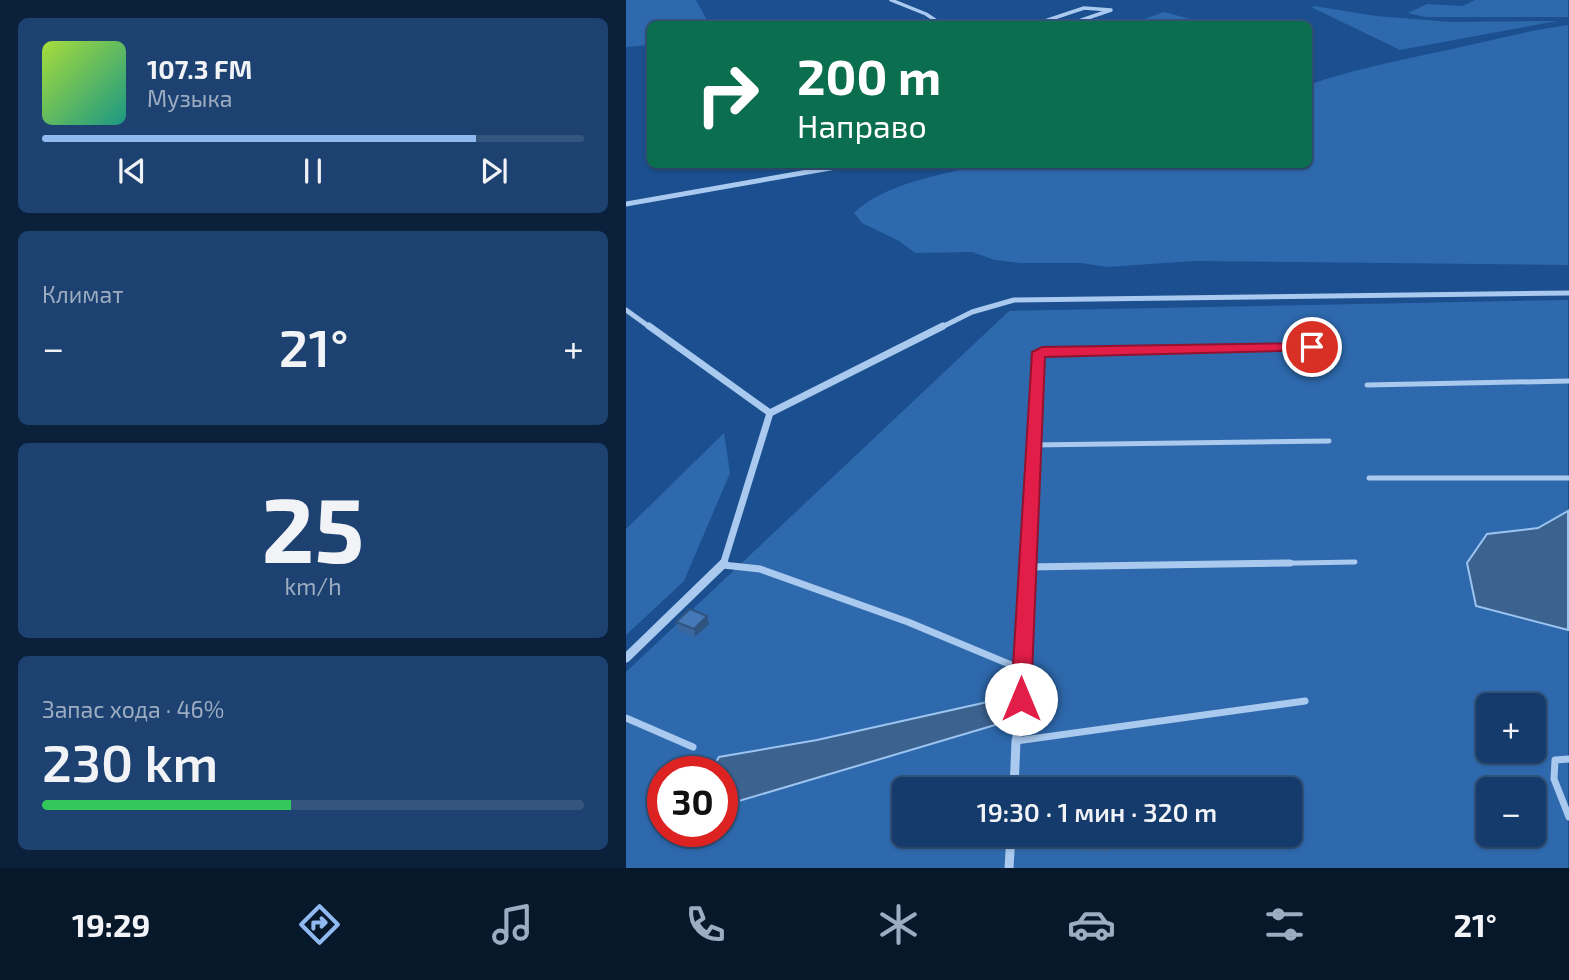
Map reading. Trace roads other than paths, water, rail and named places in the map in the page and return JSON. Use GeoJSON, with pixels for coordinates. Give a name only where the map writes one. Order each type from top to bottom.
{"type":"FeatureCollection","features":[{"type":"Feature","properties":{"kind":"street"},"geometry":{"type":"LineString","coordinates":[[626,204],[831,168]]}},
{"type":"Feature","properties":{"kind":"street"},"geometry":{"type":"LineString","coordinates":[[626,658],[723,565],[771,413],[972,312],[1014,300],[1569,293]]}},
{"type":"Feature","properties":{"kind":"street"},"geometry":{"type":"LineString","coordinates":[[626,310],[771,413]]}},
{"type":"Feature","properties":{"kind":"street"},"geometry":{"type":"LineString","coordinates":[[1014,777],[1016,741],[1022,716],[1020,669],[1033,445]]}},
{"type":"Feature","properties":{"kind":"street"},"geometry":{"type":"LineString","coordinates":[[1009,868],[1010,847]]}},
{"type":"Feature","properties":{"kind":"lane"},"geometry":{"type":"LineString","coordinates":[[891,0],[937,21]]}},
{"type":"Feature","properties":{"kind":"lane"},"geometry":{"type":"LineString","coordinates":[[1045,21],[1084,8],[1111,10],[1079,21]]}},
{"type":"Feature","properties":{"kind":"lane"},"geometry":{"type":"LineString","coordinates":[[1312,347],[1042,352],[1037,355],[1033,445],[1329,440]]}},
{"type":"Feature","properties":{"kind":"lane"},"geometry":{"type":"LineString","coordinates":[[1367,385],[1569,381]]}},
{"type":"Feature","properties":{"kind":"lane"},"geometry":{"type":"LineString","coordinates":[[1369,478],[1569,478]]}},
{"type":"Feature","properties":{"kind":"lane"},"geometry":{"type":"LineString","coordinates":[[1026,567],[1355,562]]}},
{"type":"Feature","properties":{"kind":"lane"},"geometry":{"type":"LineString","coordinates":[[723,565],[760,569],[908,622],[1020,669]]}},
{"type":"Feature","properties":{"kind":"lane"},"geometry":{"type":"LineString","coordinates":[[1016,741],[1305,701]]}},
{"type":"Feature","properties":{"kind":"lane"},"geometry":{"type":"LineString","coordinates":[[626,718],[693,747]]}},
{"type":"Feature","properties":{"kind":"lane"},"geometry":{"type":"LineString","coordinates":[[1569,759],[1555,760],[1554,779],[1569,817]]}}]}
